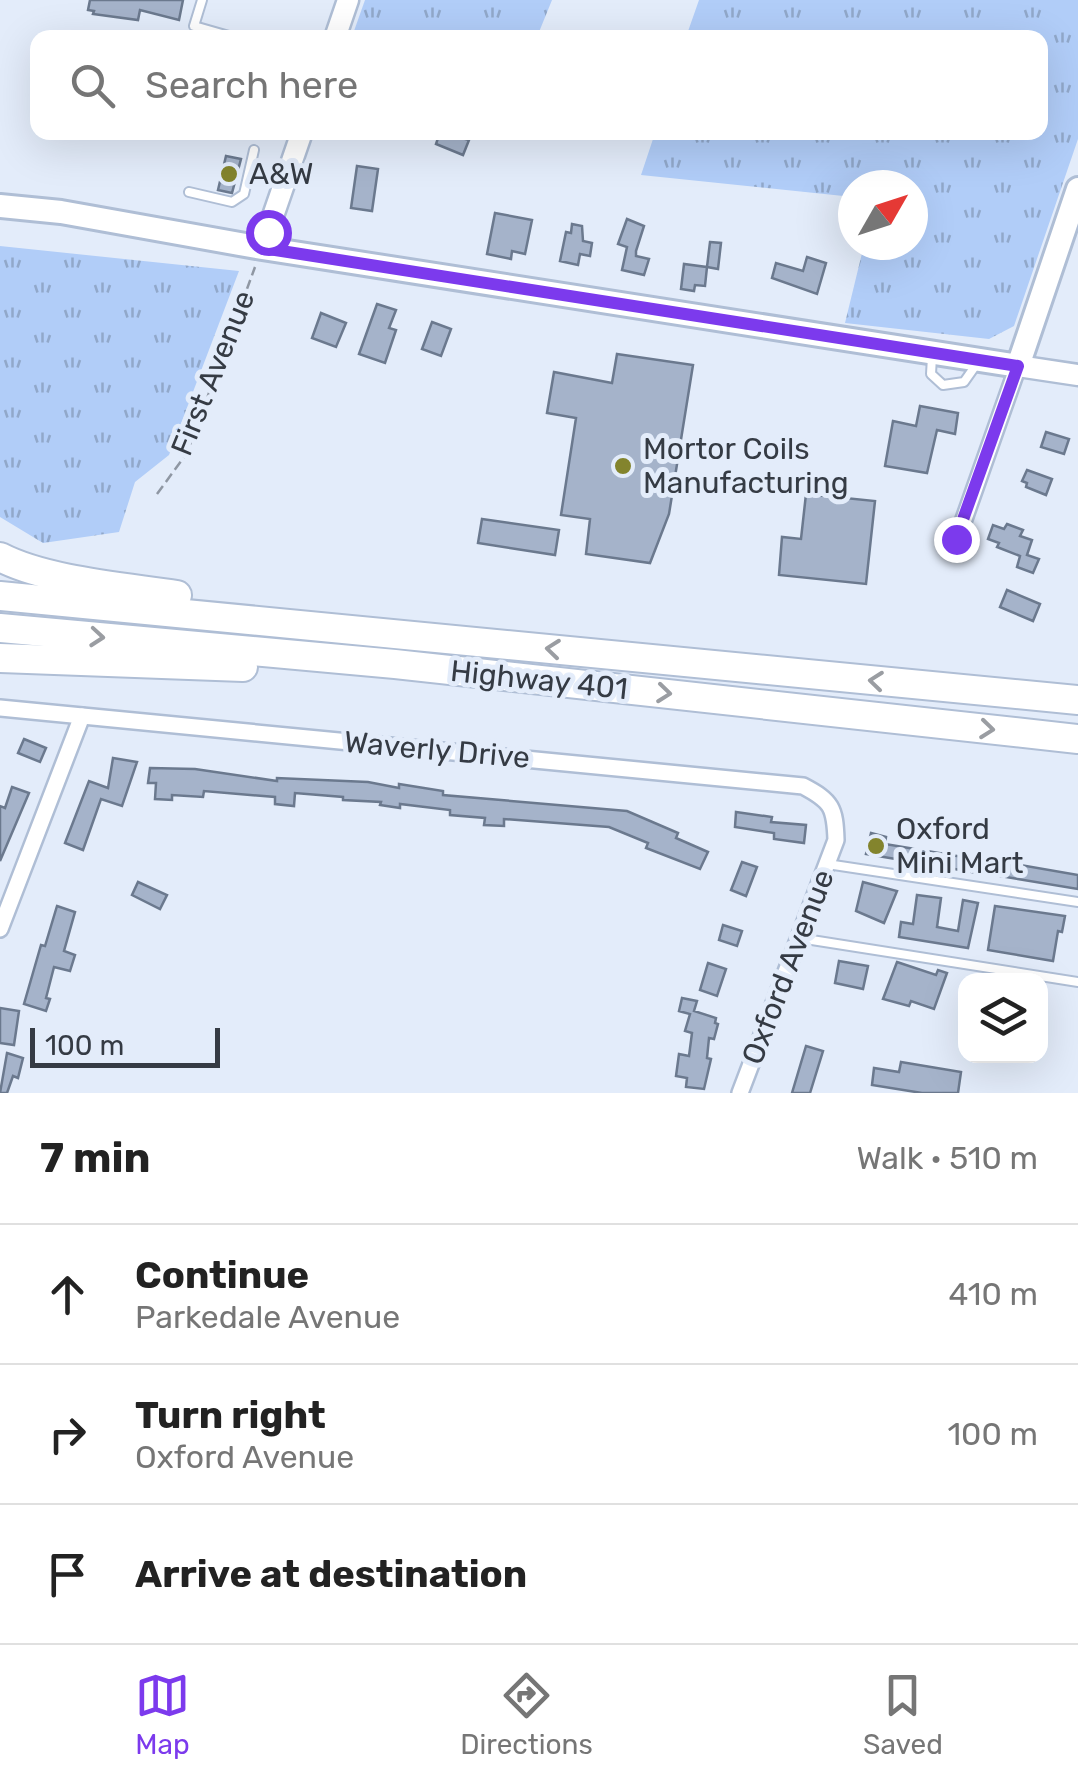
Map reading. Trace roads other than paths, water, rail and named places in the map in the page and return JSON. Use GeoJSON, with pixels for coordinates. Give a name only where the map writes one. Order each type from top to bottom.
{"type":"FeatureCollection","features":[{"type":"Feature","properties":{"kind":"highway"},"geometry":{"type":"LineString","coordinates":[[0,557],[17,566],[114,586],[296,612],[330,626]]}},
{"type":"Feature","properties":{"kind":"highway","name":"Highway 401"},"geometry":{"type":"LineString","coordinates":[[0,596],[1078,700]]}},
{"type":"Feature","properties":{"kind":"highway","name":"Highway 401"},"geometry":{"type":"LineString","coordinates":[[0,628],[395,664],[1078,739]]}},
{"type":"Feature","properties":{"kind":"highway"},"geometry":{"type":"LineString","coordinates":[[0,658],[358,672],[395,664]]}},
{"type":"Feature","properties":{"kind":"main road"},"geometry":{"type":"LineString","coordinates":[[0,206],[60,212],[262,248],[1018,366],[1078,190]]}},
{"type":"Feature","properties":{"kind":"street"},"geometry":{"type":"LineString","coordinates":[[338,30],[348,0]]}},
{"type":"Feature","properties":{"kind":"street"},"geometry":{"type":"LineString","coordinates":[[262,248],[299,140]]}},
{"type":"Feature","properties":{"kind":"street"},"geometry":{"type":"LineString","coordinates":[[956,539],[1018,366],[1078,375]]}},
{"type":"Feature","properties":{"kind":"street","name":"Waverly Drive"},"geometry":{"type":"LineString","coordinates":[[0,708],[803,786],[825,798],[835,816],[836,840]]}},
{"type":"Feature","properties":{"kind":"street"},"geometry":{"type":"LineString","coordinates":[[0,929],[82,716]]}},
{"type":"Feature","properties":{"kind":"street","name":"Oxford Avenue"},"geometry":{"type":"LineString","coordinates":[[740,1093],[836,840]]}},
{"type":"Feature","properties":{"kind":"lane"},"geometry":{"type":"LineString","coordinates":[[202,0],[194,26],[208,30]]}},
{"type":"Feature","properties":{"kind":"lane"},"geometry":{"type":"LineString","coordinates":[[189,192],[232,202],[244,194],[254,150]]}},
{"type":"Feature","properties":{"kind":"lane"},"geometry":{"type":"LineString","coordinates":[[827,864],[1078,902]]}},
{"type":"Feature","properties":{"kind":"lane"},"geometry":{"type":"LineString","coordinates":[[799,938],[1078,982]]}},
{"type":"Feature","properties":{"kind":"place","name":"A&W"},"geometry":{"type":"Point","coordinates":[229,174]}},
{"type":"Feature","properties":{"kind":"place","name":"Mortor Coils Manufacturing"},"geometry":{"type":"Point","coordinates":[623,466]}},
{"type":"Feature","properties":{"kind":"place","name":"Oxford Mini Mart"},"geometry":{"type":"Point","coordinates":[876,846]}}]}
